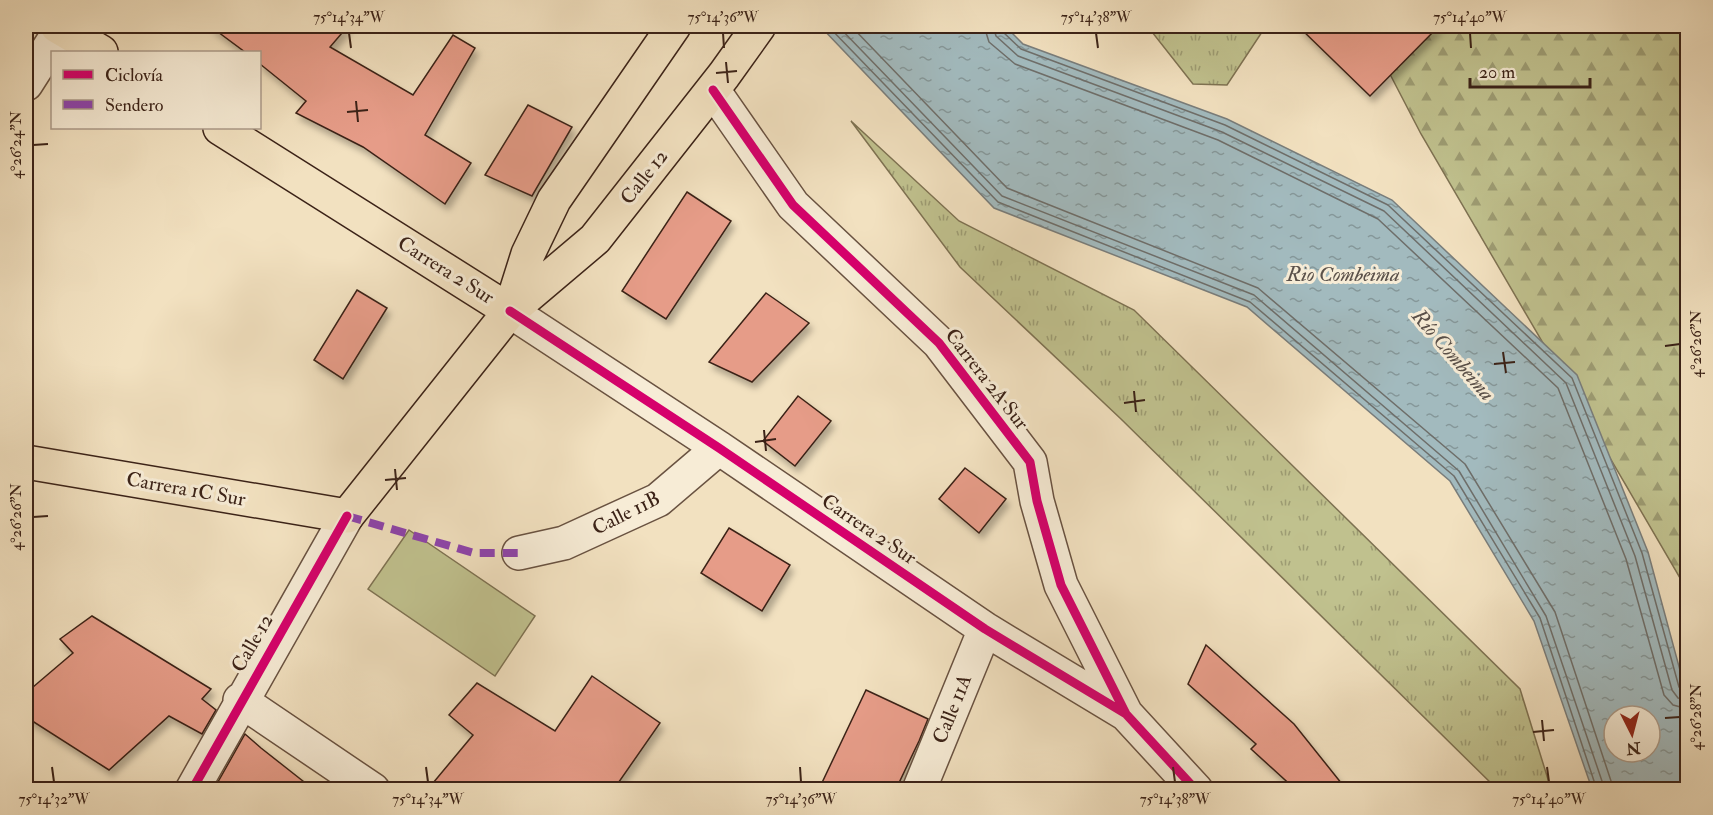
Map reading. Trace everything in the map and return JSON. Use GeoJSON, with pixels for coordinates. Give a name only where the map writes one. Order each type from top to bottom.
{"type":"FeatureCollection","features":[{"type":"Feature","properties":{"kind":"main road"},"geometry":{"type":"LineString","coordinates":[[60,26],[99,51]]}},
{"type":"Feature","properties":{"kind":"main road","name":"Calle 12"},"geometry":{"type":"LineString","coordinates":[[347,516],[510,311],[595,239],[759,26]]}},
{"type":"Feature","properties":{"kind":"main road","name":"Calle 12"},"geometry":{"type":"LineString","coordinates":[[510,311],[528,254],[554,200],[668,34]]}},
{"type":"Feature","properties":{"kind":"main road","name":"Carrera 2 Sur"},"geometry":{"type":"LineString","coordinates":[[222,129],[510,311]]}},
{"type":"Feature","properties":{"kind":"main road","name":"Carrera 1C Sur"},"geometry":{"type":"LineString","coordinates":[[26,462],[347,516]]}},
{"type":"Feature","properties":{"kind":"street"},"geometry":{"type":"LineString","coordinates":[[26,84],[60,26]]}},
{"type":"Feature","properties":{"kind":"street","name":"Carrera 2A Sur"},"geometry":{"type":"LineString","coordinates":[[718,82],[794,205],[939,344],[1030,462],[1037,501],[1061,585],[1126,714]]}},
{"type":"Feature","properties":{"kind":"street","name":"Carrera 2 Sur"},"geometry":{"type":"LineString","coordinates":[[510,311],[719,448],[985,629],[1126,714],[1196,789]]}},
{"type":"Feature","properties":{"kind":"street","name":"Calle 11B"},"geometry":{"type":"LineString","coordinates":[[519,553],[564,543],[658,500],[719,448]]}},
{"type":"Feature","properties":{"kind":"street","name":"Calle 12"},"geometry":{"type":"LineString","coordinates":[[192,789],[240,700],[347,516]]}},
{"type":"Feature","properties":{"kind":"street","name":"Calle 11A"},"geometry":{"type":"LineString","coordinates":[[919,789],[985,629]]}},
{"type":"Feature","properties":{"kind":"street"},"geometry":{"type":"LineString","coordinates":[[240,700],[373,789]]}},
{"type":"Feature","properties":{"kind":"green space"},"geometry":{"type":"Polygon","coordinates":[[[1151,26],[1266,26],[1227,85],[1193,84],[1152,32],[1151,26]]]}},
{"type":"Feature","properties":{"kind":"green space"},"geometry":{"type":"Polygon","coordinates":[[[1365,26],[1687,26],[1687,590],[1421,134],[1365,26]]]}},
{"type":"Feature","properties":{"kind":"green space"},"geometry":{"type":"Polygon","coordinates":[[[851,121],[959,221],[1134,310],[1520,689],[1551,789],[1497,789],[1121,419],[960,267],[851,121]]]}},
{"type":"Feature","properties":{"kind":"green space"},"geometry":{"type":"Polygon","coordinates":[[[409,530],[535,616],[495,676],[368,589],[409,530]]]}},
{"type":"Feature","properties":{"kind":"water","name":"Rio Combeima"},"geometry":{"type":"Polygon","coordinates":[[[820,26],[1005,26],[1023,44],[1227,119],[1392,200],[1577,375],[1648,552],[1687,696],[1687,789],[1592,789],[1534,621],[1450,481],[1247,307],[994,208],[820,26]]]}},
{"type":"Feature","properties":{"kind":"building"},"geometry":{"type":"Polygon","coordinates":[[[210,26],[348,26],[330,47],[413,95],[453,35],[475,48],[425,135],[471,163],[445,204],[363,147],[296,113],[306,101],[261,65],[261,51],[244,51],[210,26]]]}},
{"type":"Feature","properties":{"kind":"building"},"geometry":{"type":"Polygon","coordinates":[[[1298,26],[1439,26],[1370,96],[1298,26]]]}},
{"type":"Feature","properties":{"kind":"building"},"geometry":{"type":"Polygon","coordinates":[[[528,105],[572,127],[532,196],[485,175],[528,105]]]}},
{"type":"Feature","properties":{"kind":"building"},"geometry":{"type":"Polygon","coordinates":[[[687,192],[731,221],[666,319],[622,291],[687,192]]]}},
{"type":"Feature","properties":{"kind":"building"},"geometry":{"type":"Polygon","coordinates":[[[357,290],[387,308],[343,379],[314,360],[357,290]]]}},
{"type":"Feature","properties":{"kind":"building"},"geometry":{"type":"Polygon","coordinates":[[[766,293],[809,323],[752,382],[709,362],[766,293]]]}},
{"type":"Feature","properties":{"kind":"building"},"geometry":{"type":"Polygon","coordinates":[[[798,396],[831,421],[795,466],[763,441],[798,396]]]}},
{"type":"Feature","properties":{"kind":"building"},"geometry":{"type":"Polygon","coordinates":[[[965,468],[1006,499],[979,533],[939,499],[965,468]]]}},
{"type":"Feature","properties":{"kind":"building"},"geometry":{"type":"Polygon","coordinates":[[[729,528],[790,565],[762,611],[701,573],[729,528]]]}},
{"type":"Feature","properties":{"kind":"building"},"geometry":{"type":"Polygon","coordinates":[[[92,616],[211,689],[202,699],[216,710],[202,734],[169,716],[109,770],[26,717],[26,693],[73,653],[60,639],[92,616]]]}},
{"type":"Feature","properties":{"kind":"building"},"geometry":{"type":"Polygon","coordinates":[[[1206,645],[1294,724],[1346,789],[1295,789],[1251,749],[1256,744],[1188,684],[1206,645]]]}},
{"type":"Feature","properties":{"kind":"building"},"geometry":{"type":"Polygon","coordinates":[[[592,676],[660,723],[614,789],[428,789],[473,735],[449,715],[477,683],[555,731],[592,676]]]}},
{"type":"Feature","properties":{"kind":"building"},"geometry":{"type":"Polygon","coordinates":[[[866,690],[928,719],[919,741],[896,789],[819,789],[866,690]]]}},
{"type":"Feature","properties":{"kind":"building"},"geometry":{"type":"Polygon","coordinates":[[[245,734],[261,748],[313,789],[214,789],[245,734]]]}},
{"type":"Feature","properties":{"kind":"marked path"},"geometry":{"type":"LineString","coordinates":[[347,516],[474,553],[519,553]]}},
{"type":"Feature","properties":{"kind":"cycle path"},"geometry":{"type":"LineString","coordinates":[[713,90],[793,205],[939,343],[1030,462],[1037,501],[1061,585],[1126,714]]}},
{"type":"Feature","properties":{"kind":"cycle path"},"geometry":{"type":"LineString","coordinates":[[510,311],[719,448],[985,629],[1126,714],[1196,790]]}},
{"type":"Feature","properties":{"kind":"cycle path"},"geometry":{"type":"LineString","coordinates":[[192,790],[347,516]]}},
{"type":"Feature","properties":{"kind":"water label","name":"Río Combeima"},"geometry":{"type":"Point","coordinates":[1453,355]}}]}
